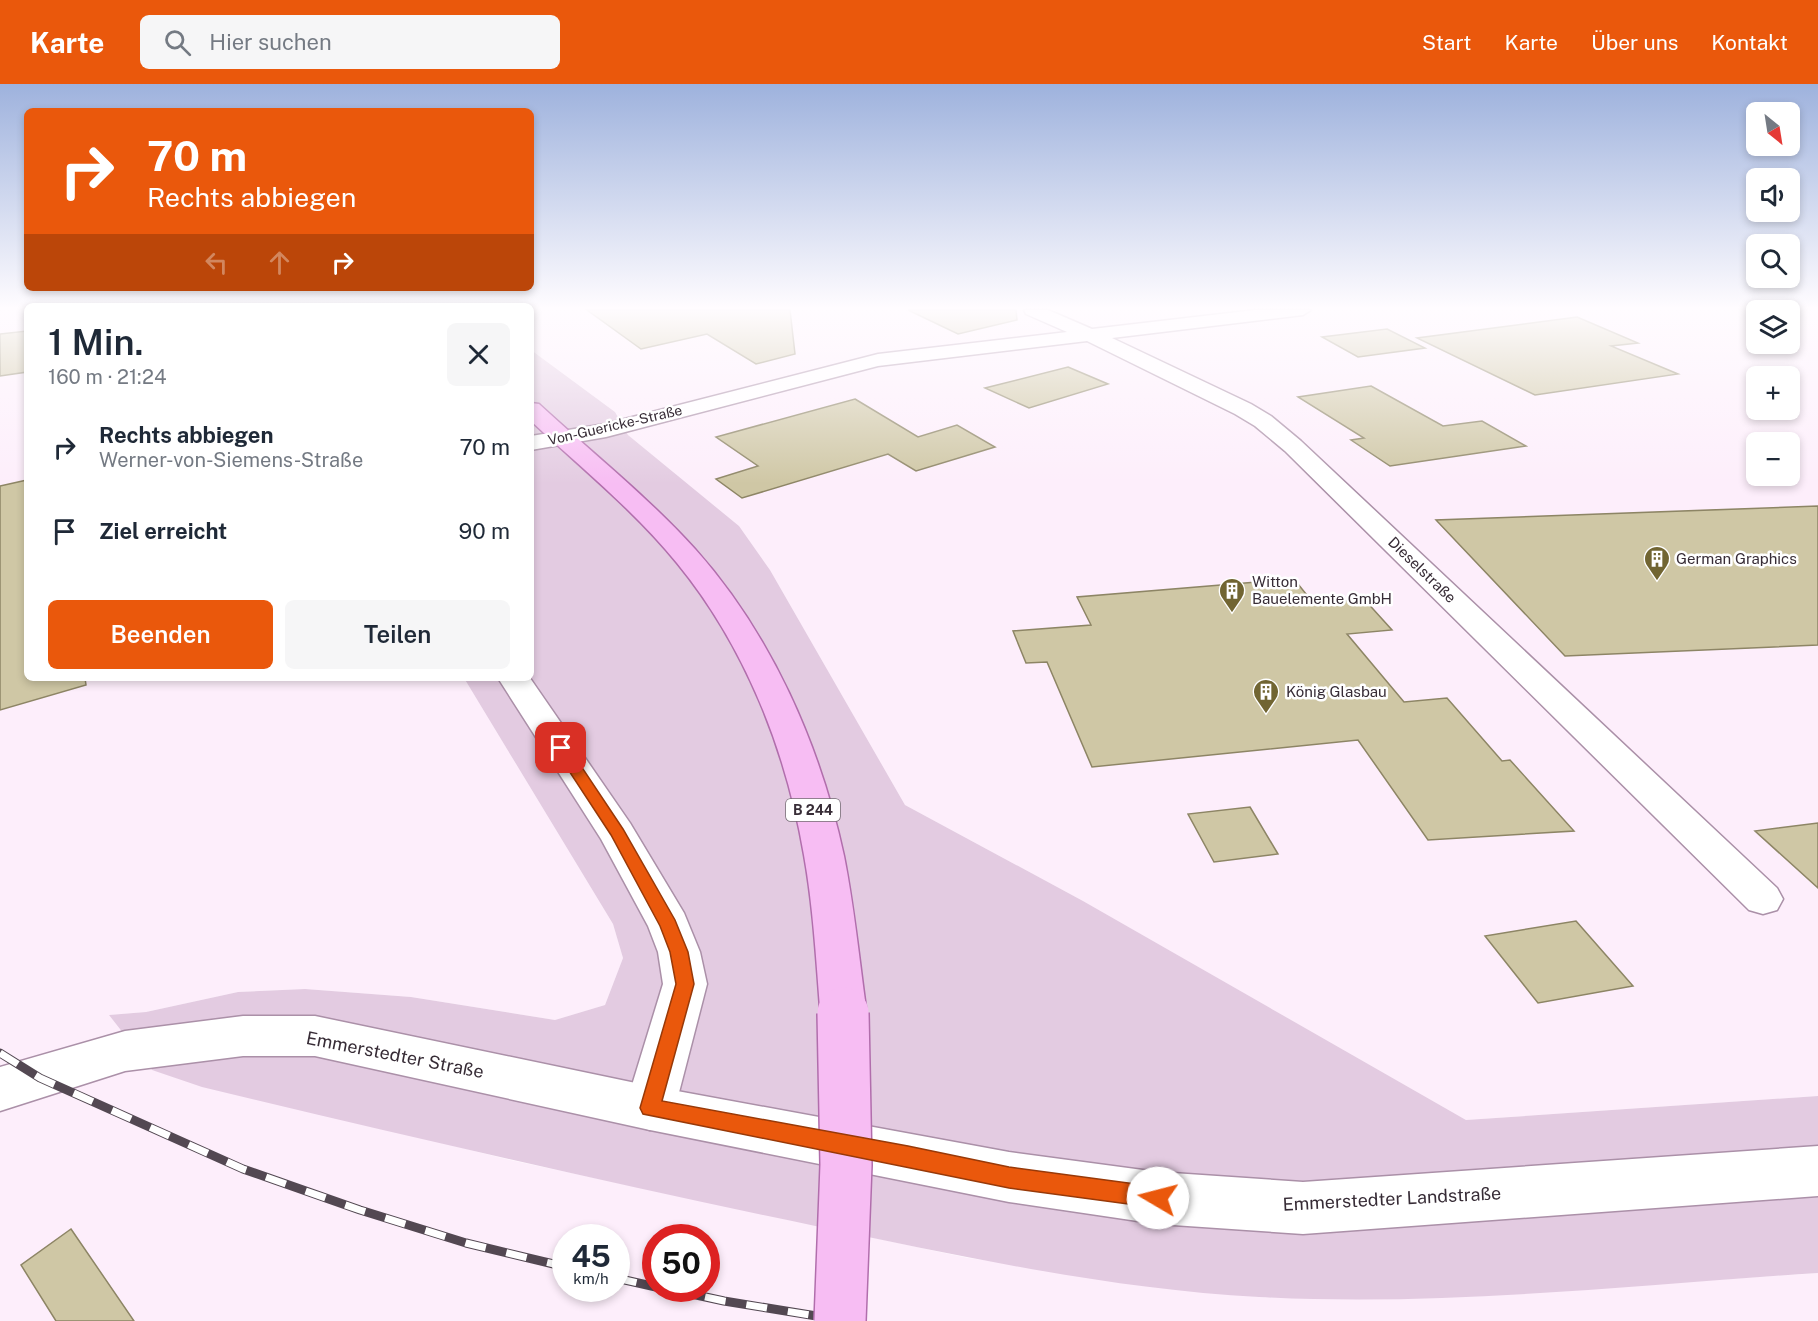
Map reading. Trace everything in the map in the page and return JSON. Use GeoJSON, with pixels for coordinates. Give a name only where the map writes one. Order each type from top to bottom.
{"type":"FeatureCollection","features":[{"type":"Feature","properties":{"kind":"main road","name":"B 244"},"geometry":{"type":"LineString","coordinates":[[534,415],[546,441],[648,516],[686,557],[736,626],[789,731],[807,786],[823,853],[843,1008],[847,1123],[844,1263],[840,1321]]}},
{"type":"Feature","properties":{"kind":"street","name":"Von-Guericke-Straße"},"geometry":{"type":"LineString","coordinates":[[546,441],[629,424],[842,368]]}},
{"type":"Feature","properties":{"kind":"street","name":"Dieselstraße"},"geometry":{"type":"LineString","coordinates":[[1158,368],[1244,409],[1286,440],[1763,899]]}},
{"type":"Feature","properties":{"kind":"street"},"geometry":{"type":"LineString","coordinates":[[516,681],[617,833],[669,925],[679,952],[685,984],[650,1108]]}},
{"type":"Feature","properties":{"kind":"street","name":"Emmerstedter Straße"},"geometry":{"type":"LineString","coordinates":[[0,1089],[125,1051],[243,1036],[315,1036],[650,1108]]}},
{"type":"Feature","properties":{"kind":"street","name":"Emmerstedter Landstraße"},"geometry":{"type":"LineString","coordinates":[[650,1108],[1009,1177],[1158,1198],[1303,1208],[1818,1171]]}},
{"type":"Feature","properties":{"kind":"shaded area"},"geometry":{"type":"Polygon","coordinates":[[[0,368],[24,368],[24,681],[466,681],[613,924],[623,958],[605,1005],[555,1020],[411,997],[305,989],[238,992],[146,1012],[109,1015],[152,1070],[510,1160],[968,1258],[1259,1297],[1387,1299],[1483,1296],[1818,1273],[1818,1321],[0,1321],[0,368]]]}},
{"type":"Feature","properties":{"kind":"shaded area"},"geometry":{"type":"Polygon","coordinates":[[[534,368],[555,368],[615,412],[628,435],[739,526],[770,570],[905,805],[1083,901],[1466,1120],[1818,1096],[1818,1273],[1538,1293],[1398,1299],[1259,1297],[1148,1287],[1093,1279],[984,1260],[665,1194],[202,1087],[152,1070],[109,1015],[146,1012],[238,992],[305,989],[411,997],[555,1020],[605,1005],[623,958],[613,924],[466,681],[534,681],[534,368]]]}},
{"type":"Feature","properties":{"kind":"shaded area"},"geometry":{"type":"Polygon","coordinates":[[[555,368],[1746,368],[1746,420],[1800,420],[1800,368],[1818,368],[1818,1096],[1466,1120],[1083,901],[905,805],[770,570],[739,526],[628,435],[615,412],[555,368]]]}},
{"type":"Feature","properties":{"kind":"building"},"geometry":{"type":"Polygon","coordinates":[[[0,368],[24,368],[24,372],[0,376],[0,368]]]}},
{"type":"Feature","properties":{"kind":"building"},"geometry":{"type":"Polygon","coordinates":[[[1065,368],[1108,384],[1029,408],[985,388],[1065,368]]]}},
{"type":"Feature","properties":{"kind":"building"},"geometry":{"type":"Polygon","coordinates":[[[1479,368],[1663,368],[1678,374],[1535,395],[1479,368]]]}},
{"type":"Feature","properties":{"kind":"building"},"geometry":{"type":"Polygon","coordinates":[[[1371,386],[1443,426],[1482,421],[1526,446],[1390,466],[1351,440],[1364,438],[1298,397],[1371,386]]]}},
{"type":"Feature","properties":{"kind":"building"},"geometry":{"type":"Polygon","coordinates":[[[855,399],[918,437],[957,425],[995,447],[916,471],[888,454],[742,498],[716,479],[758,466],[716,437],[855,399]]]}},
{"type":"Feature","properties":{"kind":"building"},"geometry":{"type":"Polygon","coordinates":[[[24,481],[24,681],[85,681],[86,685],[0,710],[0,486],[24,481]]]}},
{"type":"Feature","properties":{"kind":"building","name":"German Graphics"},"geometry":{"type":"Polygon","coordinates":[[[1818,506],[1818,645],[1565,656],[1436,520],[1818,506]]]}},
{"type":"Feature","properties":{"kind":"building"},"geometry":{"type":"Polygon","coordinates":[[[1294,579],[1314,604],[1364,599],[1392,630],[1347,634],[1404,702],[1447,698],[1502,761],[1510,760],[1574,831],[1428,840],[1358,740],[1092,767],[1047,662],[1026,663],[1013,631],[1091,625],[1077,597],[1294,579]]]}},
{"type":"Feature","properties":{"kind":"building"},"geometry":{"type":"Polygon","coordinates":[[[1250,807],[1278,854],[1214,862],[1188,814],[1250,807]]]}},
{"type":"Feature","properties":{"kind":"building"},"geometry":{"type":"Polygon","coordinates":[[[1818,823],[1818,888],[1755,831],[1818,823]]]}},
{"type":"Feature","properties":{"kind":"building"},"geometry":{"type":"Polygon","coordinates":[[[1576,921],[1633,986],[1538,1003],[1485,936],[1576,921]]]}},
{"type":"Feature","properties":{"kind":"building"},"geometry":{"type":"Polygon","coordinates":[[[71,1229],[134,1321],[56,1321],[21,1265],[71,1229]]]}},
{"type":"Feature","properties":{"kind":"railway"},"geometry":{"type":"LineString","coordinates":[[0,1053],[40,1078],[243,1169],[360,1210],[466,1243],[552,1264]]}},
{"type":"Feature","properties":{"kind":"railway"},"geometry":{"type":"LineString","coordinates":[[630,1281],[642,1284]]}},
{"type":"Feature","properties":{"kind":"railway"},"geometry":{"type":"LineString","coordinates":[[720,1300],[847,1321]]}},
{"type":"Feature","properties":{"kind":"place","name":"German Graphics"},"geometry":{"type":"Point","coordinates":[1657,582]}},
{"type":"Feature","properties":{"kind":"place","name":"Witton Bauelemente GmbH"},"geometry":{"type":"Point","coordinates":[1232,614]}},
{"type":"Feature","properties":{"kind":"place","name":"König Glasbau"},"geometry":{"type":"Point","coordinates":[1266,715]}},
{"type":"Feature","properties":{"kind":"route"},"geometry":{"type":"LineString","coordinates":[[561,748],[617,833],[669,925],[679,952],[685,984],[650,1108],[1009,1177],[1158,1198]]}}]}
